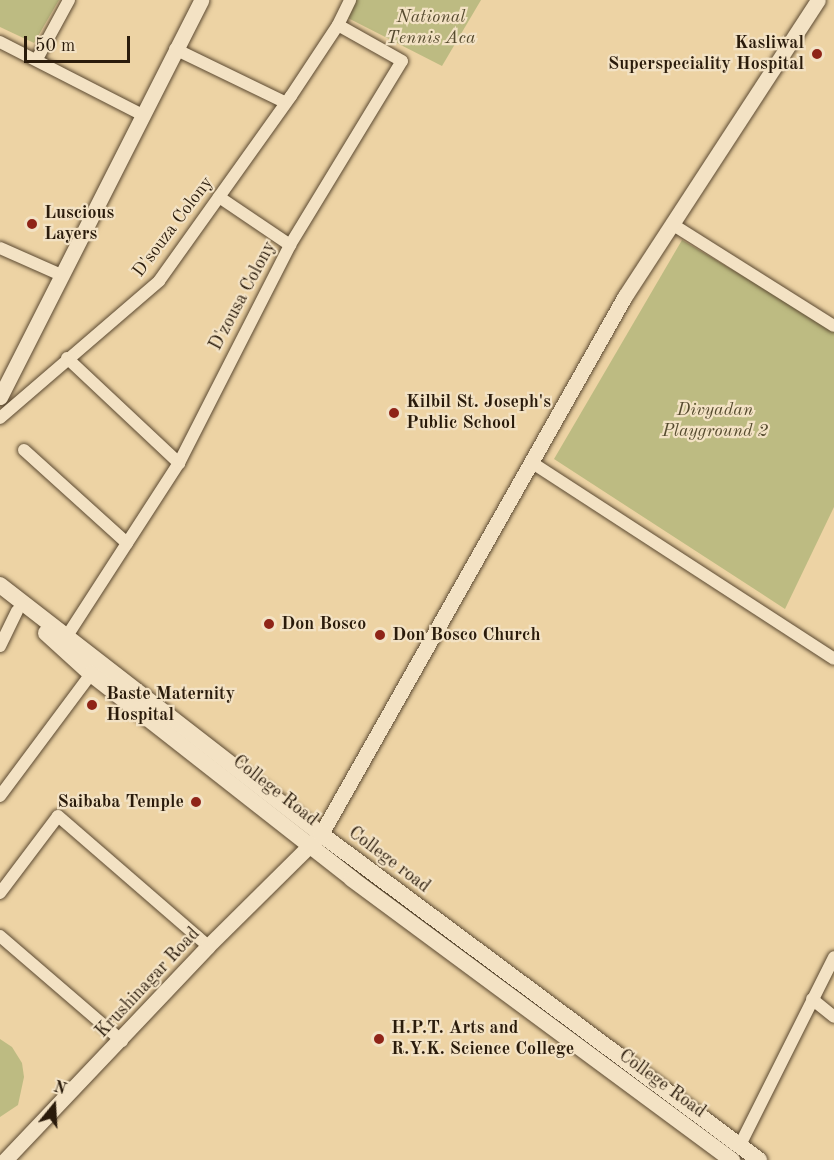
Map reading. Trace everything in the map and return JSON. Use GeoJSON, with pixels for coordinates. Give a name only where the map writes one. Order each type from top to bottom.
{"type":"FeatureCollection","features":[{"type":"Feature","properties":{"kind":"main road","name":"College road"},"geometry":{"type":"LineString","coordinates":[[0,585],[67,636],[316,839],[736,1152],[759,1160]]}},
{"type":"Feature","properties":{"kind":"main road","name":"College Road"},"geometry":{"type":"LineString","coordinates":[[0,598],[91,674],[316,839]]}},
{"type":"Feature","properties":{"kind":"street"},"geometry":{"type":"LineString","coordinates":[[37,59],[69,0]]}},
{"type":"Feature","properties":{"kind":"street"},"geometry":{"type":"LineString","coordinates":[[0,397],[141,114],[201,0]]}},
{"type":"Feature","properties":{"kind":"street"},"geometry":{"type":"LineString","coordinates":[[338,25],[350,0]]}},
{"type":"Feature","properties":{"kind":"street","name":"Krushinagar Road"},"geometry":{"type":"LineString","coordinates":[[5,1160],[122,1041],[208,946],[316,839],[625,296],[818,0]]}},
{"type":"Feature","properties":{"kind":"street","name":"D'souza Colony"},"geometry":{"type":"LineString","coordinates":[[0,418],[159,281],[286,104],[338,25]]}},
{"type":"Feature","properties":{"kind":"street","name":"D'zousa Colony"},"geometry":{"type":"LineString","coordinates":[[67,636],[179,463],[290,245],[402,61],[338,25]]}},
{"type":"Feature","properties":{"kind":"street"},"geometry":{"type":"LineString","coordinates":[[0,42],[141,114]]}},
{"type":"Feature","properties":{"kind":"street"},"geometry":{"type":"LineString","coordinates":[[175,49],[286,104]]}},
{"type":"Feature","properties":{"kind":"street"},"geometry":{"type":"LineString","coordinates":[[219,197],[290,245]]}},
{"type":"Feature","properties":{"kind":"street"},"geometry":{"type":"LineString","coordinates":[[672,224],[834,326]]}},
{"type":"Feature","properties":{"kind":"street"},"geometry":{"type":"LineString","coordinates":[[0,248],[61,275]]}},
{"type":"Feature","properties":{"kind":"street"},"geometry":{"type":"LineString","coordinates":[[67,358],[179,463]]}},
{"type":"Feature","properties":{"kind":"street"},"geometry":{"type":"LineString","coordinates":[[24,450],[127,543]]}},
{"type":"Feature","properties":{"kind":"street"},"geometry":{"type":"LineString","coordinates":[[531,462],[834,659]]}},
{"type":"Feature","properties":{"kind":"street"},"geometry":{"type":"LineString","coordinates":[[0,646],[17,610]]}},
{"type":"Feature","properties":{"kind":"street"},"geometry":{"type":"LineString","coordinates":[[0,796],[91,674]]}},
{"type":"Feature","properties":{"kind":"street"},"geometry":{"type":"LineString","coordinates":[[0,893],[58,816],[208,946]]}},
{"type":"Feature","properties":{"kind":"street"},"geometry":{"type":"LineString","coordinates":[[0,936],[122,1041]]}},
{"type":"Feature","properties":{"kind":"street"},"geometry":{"type":"LineString","coordinates":[[736,1152],[834,957]]}},
{"type":"Feature","properties":{"kind":"street"},"geometry":{"type":"LineString","coordinates":[[812,999],[834,1017]]}},
{"type":"Feature","properties":{"kind":"green space"},"geometry":{"type":"Polygon","coordinates":[[[0,0],[59,0],[34,43],[0,27],[0,0]]]}},
{"type":"Feature","properties":{"kind":"green space","name":"National Tennis Aca"},"geometry":{"type":"Polygon","coordinates":[[[354,0],[481,0],[442,66],[346,17],[354,0]]]}},
{"type":"Feature","properties":{"kind":"green space","name":"Divyadan Playground 2"},"geometry":{"type":"Polygon","coordinates":[[[682,240],[834,330],[834,507],[785,609],[554,459],[682,240]]]}},
{"type":"Feature","properties":{"kind":"green space"},"geometry":{"type":"Polygon","coordinates":[[[0,1039],[12,1047],[22,1063],[24,1077],[18,1105],[0,1117],[0,1039]]]}},
{"type":"Feature","properties":{"kind":"place","name":"Kasliwal Superspeciality Hospital"},"geometry":{"type":"Point","coordinates":[817,54]}},
{"type":"Feature","properties":{"kind":"place","name":"Luscious Layers"},"geometry":{"type":"Point","coordinates":[32,224]}},
{"type":"Feature","properties":{"kind":"place","name":"Kilbil St. Joseph's Public School"},"geometry":{"type":"Point","coordinates":[394,413]}},
{"type":"Feature","properties":{"kind":"place","name":"Don Bosco"},"geometry":{"type":"Point","coordinates":[269,624]}},
{"type":"Feature","properties":{"kind":"place","name":"Don Bosco Church"},"geometry":{"type":"Point","coordinates":[380,635]}},
{"type":"Feature","properties":{"kind":"place","name":"Baste Maternity Hospital"},"geometry":{"type":"Point","coordinates":[92,705]}},
{"type":"Feature","properties":{"kind":"place","name":"Saibaba Temple"},"geometry":{"type":"Point","coordinates":[196,802]}},
{"type":"Feature","properties":{"kind":"place","name":"H.P.T. Arts and R.Y.K. Science College"},"geometry":{"type":"Point","coordinates":[379,1039]}}]}
